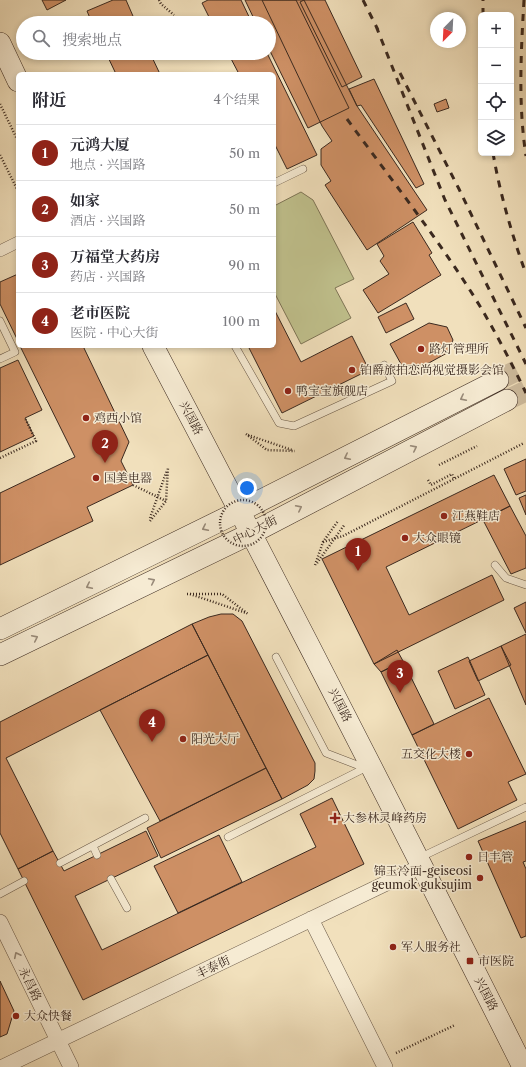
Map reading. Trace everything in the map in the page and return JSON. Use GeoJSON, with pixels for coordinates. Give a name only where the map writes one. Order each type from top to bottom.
{"type":"FeatureCollection","features":[{"type":"Feature","properties":{"kind":"main road"},"geometry":{"type":"LineString","coordinates":[[0,43],[16,77]]}},
{"type":"Feature","properties":{"kind":"main road","name":"兴国路"},"geometry":{"type":"LineString","coordinates":[[154,348],[233,510],[252,532],[368,767],[420,862],[523,1067]]}},
{"type":"Feature","properties":{"kind":"main road","name":"中心大街"},"geometry":{"type":"LineString","coordinates":[[0,629],[233,510],[498,380]]}},
{"type":"Feature","properties":{"kind":"main road","name":"中心大街"},"geometry":{"type":"LineString","coordinates":[[0,655],[252,532],[507,400]]}},
{"type":"Feature","properties":{"kind":"street"},"geometry":{"type":"LineString","coordinates":[[0,251],[16,243]]}},
{"type":"Feature","properties":{"kind":"street","name":"丰泰街"},"geometry":{"type":"LineString","coordinates":[[3,1067],[311,919],[420,862]]}},
{"type":"Feature","properties":{"kind":"street"},"geometry":{"type":"LineString","coordinates":[[311,919],[383,1064]]}},
{"type":"Feature","properties":{"kind":"street","name":"永昌路"},"geometry":{"type":"LineString","coordinates":[[0,922],[71,1067]]}},
{"type":"Feature","properties":{"kind":"lane"},"geometry":{"type":"LineString","coordinates":[[276,182],[303,169]]}},
{"type":"Feature","properties":{"kind":"lane"},"geometry":{"type":"LineString","coordinates":[[0,321],[15,352],[0,359]]}},
{"type":"Feature","properties":{"kind":"lane"},"geometry":{"type":"LineString","coordinates":[[237,348],[278,423],[294,426],[392,381],[384,365]]}},
{"type":"Feature","properties":{"kind":"lane"},"geometry":{"type":"LineString","coordinates":[[495,565],[506,578],[526,585]]}},
{"type":"Feature","properties":{"kind":"lane"},"geometry":{"type":"LineString","coordinates":[[276,657],[326,753],[368,767]]}},
{"type":"Feature","properties":{"kind":"lane"},"geometry":{"type":"LineString","coordinates":[[228,837],[368,767]]}},
{"type":"Feature","properties":{"kind":"lane"},"geometry":{"type":"LineString","coordinates":[[420,862],[526,807]]}},
{"type":"Feature","properties":{"kind":"lane"},"geometry":{"type":"LineString","coordinates":[[60,863],[145,818]]}},
{"type":"Feature","properties":{"kind":"lane"},"geometry":{"type":"LineString","coordinates":[[93,846],[97,854]]}},
{"type":"Feature","properties":{"kind":"lane"},"geometry":{"type":"LineString","coordinates":[[111,879],[127,908]]}},
{"type":"Feature","properties":{"kind":"lane"},"geometry":{"type":"LineString","coordinates":[[0,894],[24,881]]}},
{"type":"Feature","properties":{"kind":"path"},"geometry":{"type":"LineString","coordinates":[[159,0],[161,4],[174,15]]}},
{"type":"Feature","properties":{"kind":"path"},"geometry":{"type":"LineString","coordinates":[[0,104],[16,137]]}},
{"type":"Feature","properties":{"kind":"path"},"geometry":{"type":"LineString","coordinates":[[0,155],[16,187]]}},
{"type":"Feature","properties":{"kind":"path"},"geometry":{"type":"LineString","coordinates":[[0,458],[36,441],[25,418]]}},
{"type":"Feature","properties":{"kind":"path"},"geometry":{"type":"LineString","coordinates":[[246,434],[295,451],[274,450],[267,450],[246,434]]}},
{"type":"Feature","properties":{"kind":"path"},"geometry":{"type":"LineString","coordinates":[[323,542],[343,536],[524,443]]}},
{"type":"Feature","properties":{"kind":"path"},"geometry":{"type":"LineString","coordinates":[[439,466],[477,446]]}},
{"type":"Feature","properties":{"kind":"path"},"geometry":{"type":"LineString","coordinates":[[168,467],[167,487],[166,501],[150,521],[168,467]]}},
{"type":"Feature","properties":{"kind":"path"},"geometry":{"type":"LineString","coordinates":[[428,480],[431,485],[452,474],[454,479]]}},
{"type":"Feature","properties":{"kind":"path"},"geometry":{"type":"LineString","coordinates":[[133,485],[166,501]]}},
{"type":"Feature","properties":{"kind":"path"},"geometry":{"type":"LineString","coordinates":[[237,500],[253,502],[259,506],[264,512],[266,519],[264,534],[260,540],[254,544],[240,546],[234,544],[223,535],[220,529],[220,522],[233,510],[230,504],[237,500]]}},
{"type":"Feature","properties":{"kind":"path"},"geometry":{"type":"LineString","coordinates":[[338,521],[323,542],[315,565],[344,524]]}},
{"type":"Feature","properties":{"kind":"path"},"geometry":{"type":"LineString","coordinates":[[187,594],[215,594],[222,594],[248,614],[187,594]]}},
{"type":"Feature","properties":{"kind":"path"},"geometry":{"type":"LineString","coordinates":[[383,1064],[455,1025]]}},
{"type":"Feature","properties":{"kind":"green space"},"geometry":{"type":"Polygon","coordinates":[[[301,192],[313,200],[354,279],[335,288],[351,318],[301,344],[276,296],[276,205],[301,192]]]}},
{"type":"Feature","properties":{"kind":"building"},"geometry":{"type":"Polygon","coordinates":[[[42,0],[66,0],[47,10],[42,0]]]}},
{"type":"Feature","properties":{"kind":"building"},"geometry":{"type":"Polygon","coordinates":[[[113,0],[126,0],[133,16],[89,16],[87,11],[113,0]]]}},
{"type":"Feature","properties":{"kind":"building"},"geometry":{"type":"Polygon","coordinates":[[[208,0],[241,0],[249,16],[208,16],[202,3],[208,0]]]}},
{"type":"Feature","properties":{"kind":"building"},"geometry":{"type":"Polygon","coordinates":[[[245,0],[296,0],[349,108],[308,128],[274,60],[276,60],[276,16],[253,16],[245,0]]]}},
{"type":"Feature","properties":{"kind":"building"},"geometry":{"type":"Polygon","coordinates":[[[262,0],[304,0],[357,106],[427,210],[367,250],[325,185],[331,181],[321,165],[321,149],[332,141],[322,126],[276,29],[276,16],[270,16],[262,0]]]}},
{"type":"Feature","properties":{"kind":"building"},"geometry":{"type":"Polygon","coordinates":[[[304,0],[325,0],[362,77],[342,87],[300,2],[304,0]]]}},
{"type":"Feature","properties":{"kind":"building"},"geometry":{"type":"Polygon","coordinates":[[[109,60],[153,60],[159,72],[115,72],[109,60]]]}},
{"type":"Feature","properties":{"kind":"building"},"geometry":{"type":"Polygon","coordinates":[[[232,60],[270,60],[317,155],[287,169],[276,147],[276,72],[238,72],[232,60]]]}},
{"type":"Feature","properties":{"kind":"building"},"geometry":{"type":"Polygon","coordinates":[[[374,79],[424,184],[416,188],[361,105],[357,106],[349,89],[374,79]]]}},
{"type":"Feature","properties":{"kind":"building"},"geometry":{"type":"Polygon","coordinates":[[[446,99],[449,108],[437,112],[434,104],[446,99]]]}},
{"type":"Feature","properties":{"kind":"building"},"geometry":{"type":"Polygon","coordinates":[[[413,222],[432,253],[429,255],[441,275],[378,313],[363,290],[389,274],[380,261],[384,256],[377,244],[413,222]]]}},
{"type":"Feature","properties":{"kind":"building"},"geometry":{"type":"Polygon","coordinates":[[[16,275],[16,337],[0,304],[0,282],[16,275]]]}},
{"type":"Feature","properties":{"kind":"building"},"geometry":{"type":"Polygon","coordinates":[[[406,303],[414,319],[386,333],[378,317],[406,303]]]}},
{"type":"Feature","properties":{"kind":"building"},"geometry":{"type":"Polygon","coordinates":[[[276,313],[301,362],[352,336],[369,370],[282,413],[249,348],[276,348],[276,313]]]}},
{"type":"Feature","properties":{"kind":"building","name":"路灯管理所"},"geometry":{"type":"Polygon","coordinates":[[[429,323],[447,327],[453,340],[447,353],[407,375],[390,344],[429,323]]]}},
{"type":"Feature","properties":{"kind":"building"},"geometry":{"type":"Polygon","coordinates":[[[21,348],[84,348],[129,442],[121,461],[133,485],[87,507],[93,521],[0,565],[0,493],[75,457],[21,348]]]}},
{"type":"Feature","properties":{"kind":"building"},"geometry":{"type":"Polygon","coordinates":[[[18,360],[42,410],[25,418],[34,436],[0,452],[0,368],[18,360]]]}},
{"type":"Feature","properties":{"kind":"building"},"geometry":{"type":"Polygon","coordinates":[[[526,459],[526,491],[516,495],[504,469],[526,459]]]}},
{"type":"Feature","properties":{"kind":"building"},"geometry":{"type":"Polygon","coordinates":[[[494,475],[510,506],[386,567],[409,615],[492,575],[504,600],[374,664],[322,559],[494,475]]]}},
{"type":"Feature","properties":{"kind":"building"},"geometry":{"type":"Polygon","coordinates":[[[526,495],[526,515],[519,498],[526,495]]]}},
{"type":"Feature","properties":{"kind":"building"},"geometry":{"type":"Polygon","coordinates":[[[510,506],[526,536],[526,568],[511,574],[483,520],[510,506]]]}},
{"type":"Feature","properties":{"kind":"building"},"geometry":{"type":"Polygon","coordinates":[[[526,602],[526,633],[514,608],[526,602]]]}},
{"type":"Feature","properties":{"kind":"building"},"geometry":{"type":"Polygon","coordinates":[[[221,614],[233,614],[242,621],[315,763],[314,779],[308,785],[282,799],[192,624],[221,614]]]}},
{"type":"Feature","properties":{"kind":"building"},"geometry":{"type":"Polygon","coordinates":[[[192,624],[208,655],[6,758],[53,851],[18,869],[0,833],[0,722],[192,624]]]}},
{"type":"Feature","properties":{"kind":"building"},"geometry":{"type":"Polygon","coordinates":[[[526,634],[526,705],[501,646],[526,634]]]}},
{"type":"Feature","properties":{"kind":"building"},"geometry":{"type":"Polygon","coordinates":[[[501,646],[511,665],[478,681],[469,661],[501,646]]]}},
{"type":"Feature","properties":{"kind":"building"},"geometry":{"type":"Polygon","coordinates":[[[397,650],[403,661],[381,672],[374,664],[397,650]]]}},
{"type":"Feature","properties":{"kind":"building","name":"阳光大厅"},"geometry":{"type":"Polygon","coordinates":[[[208,655],[266,768],[160,821],[100,710],[208,655]]]}},
{"type":"Feature","properties":{"kind":"building"},"geometry":{"type":"Polygon","coordinates":[[[468,657],[485,695],[455,709],[438,671],[468,657]]]}},
{"type":"Feature","properties":{"kind":"building"},"geometry":{"type":"Polygon","coordinates":[[[403,661],[434,724],[412,735],[381,672],[403,661]]]}},
{"type":"Feature","properties":{"kind":"building","name":"五交化大楼"},"geometry":{"type":"Polygon","coordinates":[[[489,698],[526,774],[508,782],[517,800],[458,829],[412,735],[489,698]]]}},
{"type":"Feature","properties":{"kind":"building"},"geometry":{"type":"Polygon","coordinates":[[[266,768],[282,799],[161,858],[147,828],[266,768]]]}},
{"type":"Feature","properties":{"kind":"building"},"geometry":{"type":"Polygon","coordinates":[[[332,798],[364,864],[83,1000],[18,869],[53,851],[64,871],[146,831],[158,856],[75,896],[102,950],[316,847],[300,814],[332,798]]]}},
{"type":"Feature","properties":{"kind":"building"},"geometry":{"type":"Polygon","coordinates":[[[526,821],[526,861],[523,862],[526,869],[526,936],[521,938],[478,841],[526,821]]]}},
{"type":"Feature","properties":{"kind":"building"},"geometry":{"type":"Polygon","coordinates":[[[219,835],[242,882],[178,913],[154,866],[219,835]]]}},
{"type":"Feature","properties":{"kind":"building"},"geometry":{"type":"Polygon","coordinates":[[[0,981],[14,1011],[7,1034],[0,1037],[0,981]]]}},
{"type":"Feature","properties":{"kind":"tunnel"},"geometry":{"type":"LineString","coordinates":[[498,380],[526,366]]}},
{"type":"Feature","properties":{"kind":"tunnel"},"geometry":{"type":"LineString","coordinates":[[507,400],[526,391]]}},
{"type":"Feature","properties":{"kind":"railway"},"geometry":{"type":"LineString","coordinates":[[363,0],[378,30]]}},
{"type":"Feature","properties":{"kind":"railway"},"geometry":{"type":"LineString","coordinates":[[483,0],[483,12]]}},
{"type":"Feature","properties":{"kind":"railway"},"geometry":{"type":"LineString","coordinates":[[524,0],[521,58],[521,98],[523,136],[526,156]]}},
{"type":"Feature","properties":{"kind":"railway"},"geometry":{"type":"LineString","coordinates":[[376,26],[445,200],[526,364]]}},
{"type":"Feature","properties":{"kind":"railway"},"geometry":{"type":"LineString","coordinates":[[400,73],[459,189],[526,328]]}},
{"type":"Feature","properties":{"kind":"railway"},"geometry":{"type":"LineString","coordinates":[[347,119],[423,221],[466,284],[498,338],[526,393]]}},
{"type":"Feature","properties":{"kind":"railway"},"geometry":{"type":"LineString","coordinates":[[494,156],[507,214],[526,274]]}},
{"type":"Feature","properties":{"kind":"place","name":"路灯管理所"},"geometry":{"type":"Point","coordinates":[421,349]}},
{"type":"Feature","properties":{"kind":"place","name":"铂爵旅拍恋尚视觉摄影会馆"},"geometry":{"type":"Point","coordinates":[352,370]}},
{"type":"Feature","properties":{"kind":"place","name":"鸭宝宝旗舰店"},"geometry":{"type":"Point","coordinates":[288,391]}},
{"type":"Feature","properties":{"kind":"place","name":"鸡西小馆"},"geometry":{"type":"Point","coordinates":[86,418]}},
{"type":"Feature","properties":{"kind":"place","name":"如家"},"geometry":{"type":"Point","coordinates":[105,463]}},
{"type":"Feature","properties":{"kind":"place","name":"国美电器"},"geometry":{"type":"Point","coordinates":[96,478]}},
{"type":"Feature","properties":{"kind":"place","name":"江燕鞋店"},"geometry":{"type":"Point","coordinates":[444,516]}},
{"type":"Feature","properties":{"kind":"place","name":"大众眼镜"},"geometry":{"type":"Point","coordinates":[405,538]}},
{"type":"Feature","properties":{"kind":"place","name":"元鸿大厦"},"geometry":{"type":"Point","coordinates":[358,571]}},
{"type":"Feature","properties":{"kind":"place","name":"万福堂大药房"},"geometry":{"type":"Point","coordinates":[400,693]}},
{"type":"Feature","properties":{"kind":"place","name":"阳光大厅"},"geometry":{"type":"Point","coordinates":[183,739]}},
{"type":"Feature","properties":{"kind":"place","name":"老市医院"},"geometry":{"type":"Point","coordinates":[152,742]}},
{"type":"Feature","properties":{"kind":"place","name":"五交化大楼"},"geometry":{"type":"Point","coordinates":[469,754]}},
{"type":"Feature","properties":{"kind":"place","name":"大参林灵峰药房"},"geometry":{"type":"Point","coordinates":[335,818]}},
{"type":"Feature","properties":{"kind":"place","name":"日丰管"},"geometry":{"type":"Point","coordinates":[469,857]}},
{"type":"Feature","properties":{"kind":"place","name":"锦玉冷面-geiseosi geumok guksujim"},"geometry":{"type":"Point","coordinates":[480,878]}},
{"type":"Feature","properties":{"kind":"place","name":"军人服务社"},"geometry":{"type":"Point","coordinates":[393,947]}},
{"type":"Feature","properties":{"kind":"place","name":"市医院"},"geometry":{"type":"Point","coordinates":[470,961]}},
{"type":"Feature","properties":{"kind":"place","name":"大众快餐"},"geometry":{"type":"Point","coordinates":[16,1016]}}]}
